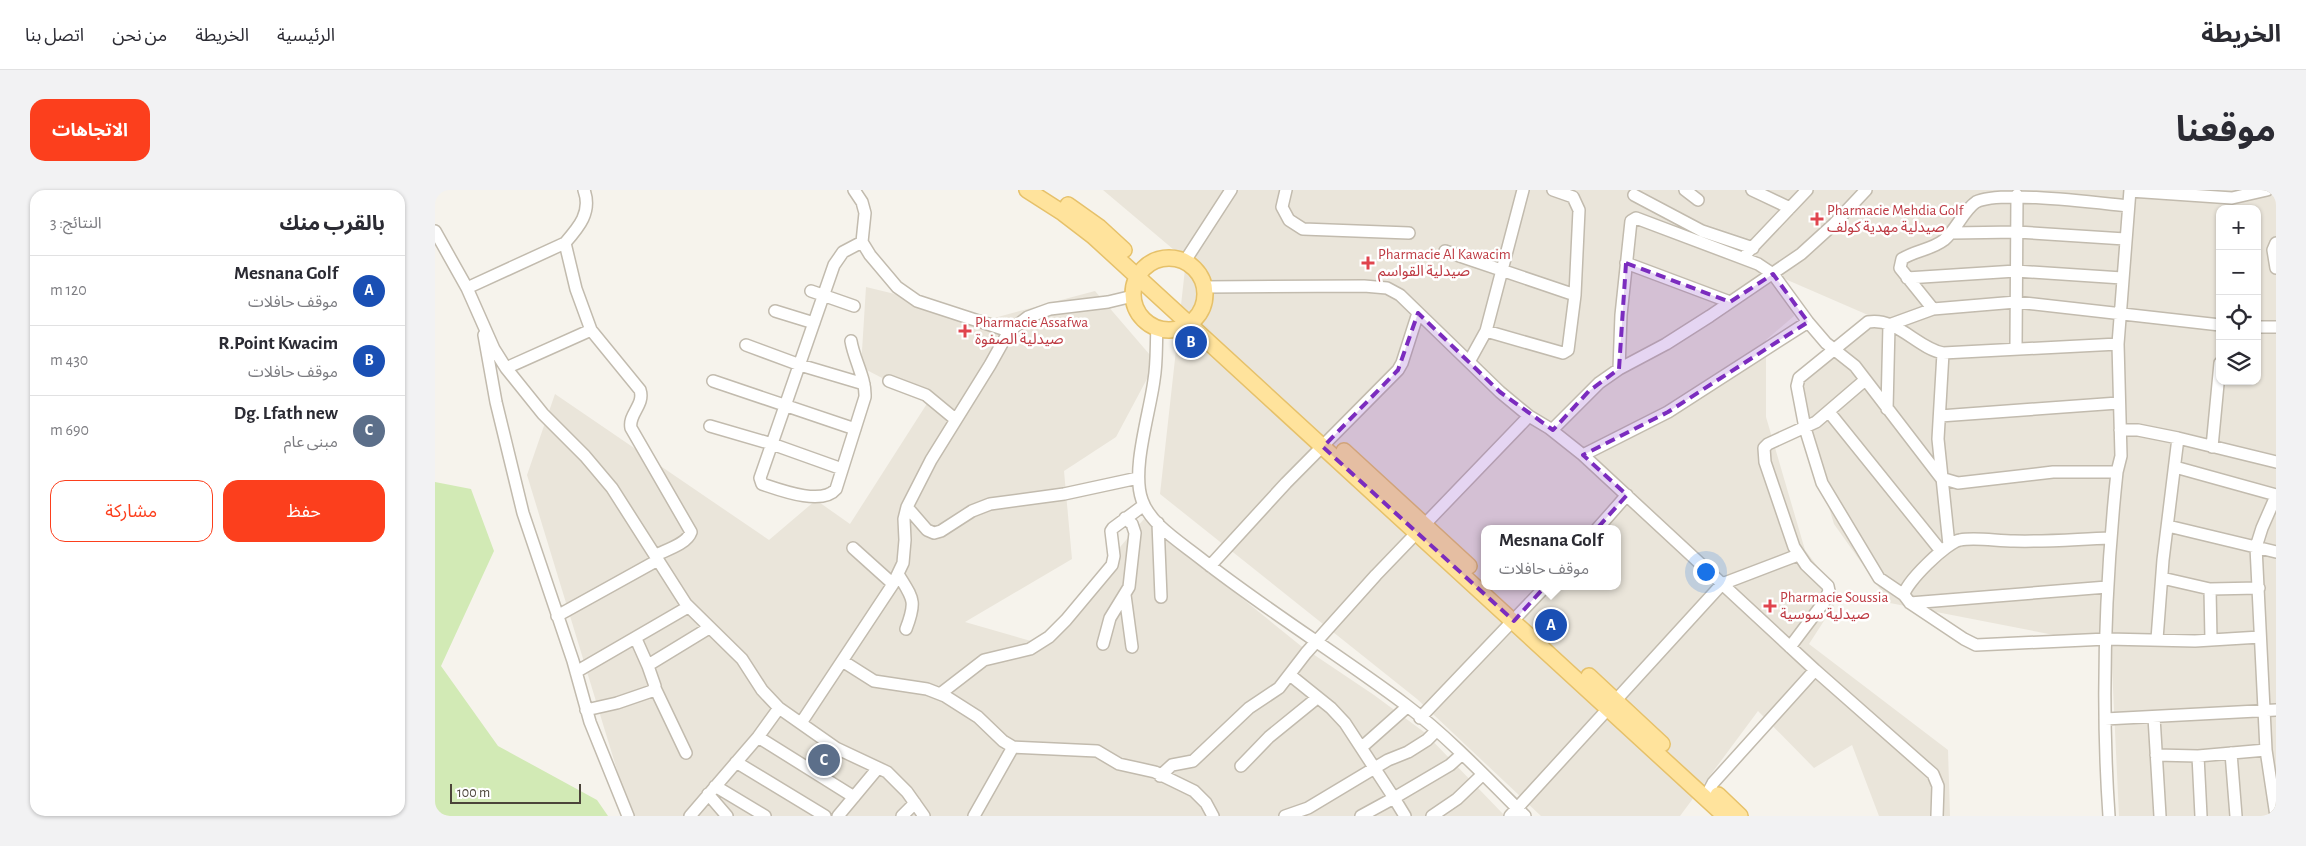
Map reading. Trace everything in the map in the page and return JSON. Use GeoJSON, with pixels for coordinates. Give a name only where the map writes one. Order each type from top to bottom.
{"type":"FeatureCollection","features":[{"type":"Feature","properties":{"kind":"main road"},"geometry":{"type":"LineString","coordinates":[[1027,190],[1078,224],[1141,273],[1481,584]]}},
{"type":"Feature","properties":{"kind":"main road"},"geometry":{"type":"LineString","coordinates":[[1045,190],[1099,227],[1141,273]]}},
{"type":"Feature","properties":{"kind":"main road"},"geometry":{"type":"LineString","coordinates":[[1163,258],[1185,261],[1198,272],[1205,287],[1204,303],[1193,321],[1173,329],[1157,328],[1141,315],[1133,296],[1141,273],[1152,262],[1163,258]]}},
{"type":"Feature","properties":{"kind":"main road"},"geometry":{"type":"LineString","coordinates":[[1422,530],[1481,577]]}},
{"type":"Feature","properties":{"kind":"main road"},"geometry":{"type":"LineString","coordinates":[[1487,590],[1707,793],[1725,816]]}},
{"type":"Feature","properties":{"kind":"main road"},"geometry":{"type":"LineString","coordinates":[[1494,590],[1518,618]]}},
{"type":"Feature","properties":{"kind":"main road"},"geometry":{"type":"LineString","coordinates":[[1707,793],[1741,816]]}},
{"type":"Feature","properties":{"kind":"street"},"geometry":{"type":"LineString","coordinates":[[467,288],[565,243],[576,230],[587,211],[588,204],[584,190]]}},
{"type":"Feature","properties":{"kind":"street"},"geometry":{"type":"LineString","coordinates":[[854,190],[862,202],[865,213],[862,242],[890,279],[906,294],[937,308],[1009,331]]}},
{"type":"Feature","properties":{"kind":"street"},"geometry":{"type":"LineString","coordinates":[[1185,261],[1231,190]]}},
{"type":"Feature","properties":{"kind":"street"},"geometry":{"type":"LineString","coordinates":[[1286,190],[1282,207],[1289,220],[1303,229],[1409,233]]}},
{"type":"Feature","properties":{"kind":"street"},"geometry":{"type":"LineString","coordinates":[[1469,360],[1486,331],[1523,190]]}},
{"type":"Feature","properties":{"kind":"street"},"geometry":{"type":"LineString","coordinates":[[1486,331],[1563,353],[1568,350],[1575,295],[1578,204],[1573,197],[1553,190]]}},
{"type":"Feature","properties":{"kind":"street"},"geometry":{"type":"LineString","coordinates":[[1685,190],[1698,200]]}},
{"type":"Feature","properties":{"kind":"street"},"geometry":{"type":"LineString","coordinates":[[1752,190],[1790,208]]}},
{"type":"Feature","properties":{"kind":"street"},"geometry":{"type":"LineString","coordinates":[[1743,258],[1807,190]]}},
{"type":"Feature","properties":{"kind":"street"},"geometry":{"type":"LineString","coordinates":[[2109,816],[2105,719],[2107,588],[2117,472],[2121,456],[2118,404],[2118,344],[2130,191],[2231,204],[2267,190]]}},
{"type":"Feature","properties":{"kind":"street"},"geometry":{"type":"LineString","coordinates":[[1552,430],[1589,391],[1619,369],[1666,344],[1801,254],[1834,224],[1862,192]]}},
{"type":"Feature","properties":{"kind":"street"},"geometry":{"type":"LineString","coordinates":[[1634,195],[1702,231],[1753,248]]}},
{"type":"Feature","properties":{"kind":"street"},"geometry":{"type":"LineString","coordinates":[[1933,309],[1900,268],[1902,259],[1911,253],[1931,248],[1952,233],[1975,202],[1991,195],[2017,195],[2128,206]]}},
{"type":"Feature","properties":{"kind":"street"},"geometry":{"type":"LineString","coordinates":[[2015,348],[2017,195]]}},
{"type":"Feature","properties":{"kind":"street"},"geometry":{"type":"LineString","coordinates":[[1619,369],[1626,263],[1631,221],[1636,218],[1763,266],[1773,274],[1826,343],[1846,357],[1865,380],[1941,478],[1958,483],[2053,472],[2117,472]]}},
{"type":"Feature","properties":{"kind":"street"},"geometry":{"type":"LineString","coordinates":[[435,231],[467,288],[494,349],[506,368],[543,414],[599,472],[688,607],[742,659],[762,690],[779,708],[836,748],[894,777],[924,816]]}},
{"type":"Feature","properties":{"kind":"street"},"geometry":{"type":"LineString","coordinates":[[1952,233],[2017,232],[2125,239]]}},
{"type":"Feature","properties":{"kind":"street"},"geometry":{"type":"LineString","coordinates":[[851,341],[853,355],[864,384],[865,397],[836,489],[832,494],[815,498],[762,484],[759,478],[834,265],[843,252],[862,242]]}},
{"type":"Feature","properties":{"kind":"street"},"geometry":{"type":"LineString","coordinates":[[557,616],[657,558],[687,538],[691,532],[631,428],[630,420],[641,400],[640,390],[591,330],[575,289],[565,243]]}},
{"type":"Feature","properties":{"kind":"street"},"geometry":{"type":"LineString","coordinates":[[2276,243],[2273,250],[2276,268]]}},
{"type":"Feature","properties":{"kind":"street"},"geometry":{"type":"LineString","coordinates":[[1445,250],[1501,271],[1575,295]]}},
{"type":"Feature","properties":{"kind":"street"},"geometry":{"type":"LineString","coordinates":[[1626,263],[1730,302]]}},
{"type":"Feature","properties":{"kind":"street"},"geometry":{"type":"LineString","coordinates":[[1907,278],[2016,270],[2122,278]]}},
{"type":"Feature","properties":{"kind":"street"},"geometry":{"type":"LineString","coordinates":[[1205,287],[1379,287],[1400,295],[1500,392],[1529,416],[1552,430],[1583,455],[1815,670],[1933,774],[1938,786],[1937,816]]}},
{"type":"Feature","properties":{"kind":"street"},"geometry":{"type":"LineString","coordinates":[[811,291],[854,306]]}},
{"type":"Feature","properties":{"kind":"street"},"geometry":{"type":"LineString","coordinates":[[801,723],[844,662],[896,579],[903,563],[904,520],[907,507],[931,460],[955,419],[991,365],[1009,331],[1027,317],[1050,309],[1108,302],[1133,296]]}},
{"type":"Feature","properties":{"kind":"street"},"geometry":{"type":"LineString","coordinates":[[1889,325],[1933,309],[2016,302],[2216,325]]}},
{"type":"Feature","properties":{"kind":"street"},"geometry":{"type":"LineString","coordinates":[[775,310],[814,323]]}},
{"type":"Feature","properties":{"kind":"street"},"geometry":{"type":"LineString","coordinates":[[1210,566],[1397,370],[1402,363],[1418,313]]}},
{"type":"Feature","properties":{"kind":"street"},"geometry":{"type":"LineString","coordinates":[[481,319],[496,402],[523,513],[576,672],[586,710],[604,761],[628,816]]}},
{"type":"Feature","properties":{"kind":"street"},"geometry":{"type":"LineString","coordinates":[[2118,344],[1943,353],[1932,351],[1897,327],[1875,321],[1868,322],[1799,378],[1797,386],[1805,428],[1822,483],[1879,578],[1964,639],[1976,644],[2107,639],[2129,641],[2157,638],[2211,640],[2260,637]]}},
{"type":"Feature","properties":{"kind":"street"},"geometry":{"type":"LineString","coordinates":[[1583,455],[1667,412],[1808,322]]}},
{"type":"Feature","properties":{"kind":"street"},"geometry":{"type":"LineString","coordinates":[[1887,409],[1889,325]]}},
{"type":"Feature","properties":{"kind":"street"},"geometry":{"type":"LineString","coordinates":[[2261,327],[2276,328]]}},
{"type":"Feature","properties":{"kind":"street"},"geometry":{"type":"LineString","coordinates":[[1157,328],[1155,380],[1138,478],[1140,493],[1151,517],[1210,566],[1407,706],[1482,775],[1517,813],[1722,584],[1798,555]]}},
{"type":"Feature","properties":{"kind":"street"},"geometry":{"type":"LineString","coordinates":[[506,368],[591,330]]}},
{"type":"Feature","properties":{"kind":"street"},"geometry":{"type":"LineString","coordinates":[[746,345],[800,365],[864,384]]}},
{"type":"Feature","properties":{"kind":"street"},"geometry":{"type":"LineString","coordinates":[[1943,353],[1938,439],[1945,548]]}},
{"type":"Feature","properties":{"kind":"street"},"geometry":{"type":"LineString","coordinates":[[1790,647],[1824,602],[1829,591],[1828,586],[1798,555],[1763,454],[1768,444],[1805,428],[1829,412],[1865,380]]}},
{"type":"Feature","properties":{"kind":"street"},"geometry":{"type":"LineString","coordinates":[[713,381],[786,404],[855,429]]}},
{"type":"Feature","properties":{"kind":"street"},"geometry":{"type":"LineString","coordinates":[[889,381],[926,394],[955,419]]}},
{"type":"Feature","properties":{"kind":"street"},"geometry":{"type":"LineString","coordinates":[[2212,447],[2218,385]]}},
{"type":"Feature","properties":{"kind":"street"},"geometry":{"type":"LineString","coordinates":[[1940,416],[2118,404]]}},
{"type":"Feature","properties":{"kind":"street"},"geometry":{"type":"LineString","coordinates":[[1829,412],[1945,548]]}},
{"type":"Feature","properties":{"kind":"street"},"geometry":{"type":"LineString","coordinates":[[1160,776],[1172,765],[1193,760],[1249,708],[1279,688],[1316,642],[1376,576],[1529,416]]}},
{"type":"Feature","properties":{"kind":"street"},"geometry":{"type":"LineString","coordinates":[[710,426],[772,444],[842,469]]}},
{"type":"Feature","properties":{"kind":"street"},"geometry":{"type":"LineString","coordinates":[[2120,430],[2138,430],[2178,438],[2276,462]]}},
{"type":"Feature","properties":{"kind":"street"},"geometry":{"type":"LineString","coordinates":[[2157,638],[2170,498],[2178,438]]}},
{"type":"Feature","properties":{"kind":"street"},"geometry":{"type":"LineString","coordinates":[[2175,467],[2276,496],[2262,528],[2256,548],[2260,637],[2271,711],[2271,738],[2266,750],[2276,816]]}},
{"type":"Feature","properties":{"kind":"street"},"geometry":{"type":"LineString","coordinates":[[907,507],[927,530],[934,533],[941,531],[972,511],[990,504],[1064,494],[1138,478]]}},
{"type":"Feature","properties":{"kind":"street"},"geometry":{"type":"LineString","coordinates":[[1601,525],[1627,495]]}},
{"type":"Feature","properties":{"kind":"street"},"geometry":{"type":"LineString","coordinates":[[940,694],[984,660],[990,657],[1021,653],[1049,637],[1090,593],[1112,565],[1114,556],[1111,531],[1125,518],[1144,505]]}},
{"type":"Feature","properties":{"kind":"street"},"geometry":{"type":"LineString","coordinates":[[1103,644],[1110,618],[1129,587],[1135,533],[1132,524],[1125,518]]}},
{"type":"Feature","properties":{"kind":"street"},"geometry":{"type":"LineString","coordinates":[[1158,523],[1161,597]]}},
{"type":"Feature","properties":{"kind":"street"},"geometry":{"type":"LineString","coordinates":[[2168,526],[2276,552]]}},
{"type":"Feature","properties":{"kind":"street"},"geometry":{"type":"LineString","coordinates":[[1907,599],[1905,589],[1945,548],[1957,540],[1967,538],[2015,541],[2110,538]]}},
{"type":"Feature","properties":{"kind":"street"},"geometry":{"type":"LineString","coordinates":[[853,548],[896,579],[911,596],[915,608],[906,629]]}},
{"type":"Feature","properties":{"kind":"street"},"geometry":{"type":"LineString","coordinates":[[2162,578],[2210,589],[2259,588]]}},
{"type":"Feature","properties":{"kind":"street"},"geometry":{"type":"LineString","coordinates":[[1907,599],[2107,588]]}},
{"type":"Feature","properties":{"kind":"street"},"geometry":{"type":"LineString","coordinates":[[2210,589],[2211,640]]}},
{"type":"Feature","properties":{"kind":"street"},"geometry":{"type":"LineString","coordinates":[[1420,718],[1518,618],[1542,590]]}},
{"type":"Feature","properties":{"kind":"street"},"geometry":{"type":"LineString","coordinates":[[1125,595],[1132,647]]}},
{"type":"Feature","properties":{"kind":"street"},"geometry":{"type":"LineString","coordinates":[[576,672],[688,607]]}},
{"type":"Feature","properties":{"kind":"street"},"geometry":{"type":"LineString","coordinates":[[648,666],[709,628]]}},
{"type":"Feature","properties":{"kind":"street"},"geometry":{"type":"LineString","coordinates":[[635,639],[648,666],[655,688],[686,753]]}},
{"type":"Feature","properties":{"kind":"street"},"geometry":{"type":"LineString","coordinates":[[844,662],[874,681],[927,689],[940,694],[978,717],[1003,742],[1013,747],[1097,751],[1119,764],[1155,772],[1194,791],[1206,803],[1213,816]]}},
{"type":"Feature","properties":{"kind":"street"},"geometry":{"type":"LineString","coordinates":[[1707,793],[1815,670]]}},
{"type":"Feature","properties":{"kind":"street"},"geometry":{"type":"LineString","coordinates":[[1290,675],[1331,708],[1345,723],[1405,816]]}},
{"type":"Feature","properties":{"kind":"street"},"geometry":{"type":"LineString","coordinates":[[586,710],[617,703],[651,692],[655,688]]}},
{"type":"Feature","properties":{"kind":"street"},"geometry":{"type":"LineString","coordinates":[[1241,766],[1269,737],[1317,698]]}},
{"type":"Feature","properties":{"kind":"street"},"geometry":{"type":"LineString","coordinates":[[1362,747],[1407,706]]}},
{"type":"Feature","properties":{"kind":"street"},"geometry":{"type":"LineString","coordinates":[[690,816],[758,737],[779,708]]}},
{"type":"Feature","properties":{"kind":"street"},"geometry":{"type":"LineString","coordinates":[[2105,719],[2271,711]]}},
{"type":"Feature","properties":{"kind":"street"},"geometry":{"type":"LineString","coordinates":[[2154,717],[2160,816]]}},
{"type":"Feature","properties":{"kind":"street"},"geometry":{"type":"LineString","coordinates":[[1285,816],[1310,812],[1353,780],[1420,744],[1436,731]]}},
{"type":"Feature","properties":{"kind":"street"},"geometry":{"type":"LineString","coordinates":[[758,737],[854,797]]}},
{"type":"Feature","properties":{"kind":"street"},"geometry":{"type":"LineString","coordinates":[[974,816],[1013,747]]}},
{"type":"Feature","properties":{"kind":"street"},"geometry":{"type":"LineString","coordinates":[[2156,755],[2198,756],[2266,750]]}},
{"type":"Feature","properties":{"kind":"street"},"geometry":{"type":"LineString","coordinates":[[2231,752],[2236,816]]}},
{"type":"Feature","properties":{"kind":"street"},"geometry":{"type":"LineString","coordinates":[[1361,816],[1450,765],[1461,755]]}},
{"type":"Feature","properties":{"kind":"street"},"geometry":{"type":"LineString","coordinates":[[2198,756],[2201,816]]}},
{"type":"Feature","properties":{"kind":"street"},"geometry":{"type":"LineString","coordinates":[[736,762],[825,816]]}},
{"type":"Feature","properties":{"kind":"street"},"geometry":{"type":"LineString","coordinates":[[838,816],[878,768]]}},
{"type":"Feature","properties":{"kind":"street"},"geometry":{"type":"LineString","coordinates":[[1432,816],[1457,799],[1482,775]]}},
{"type":"Feature","properties":{"kind":"street"},"geometry":{"type":"LineString","coordinates":[[712,790],[727,816]]}},
{"type":"Feature","properties":{"kind":"street"},"geometry":{"type":"LineString","coordinates":[[712,790],[765,816]]}},
{"type":"Feature","properties":{"kind":"street"},"geometry":{"type":"LineString","coordinates":[[902,816],[915,803]]}},
{"type":"Feature","properties":{"kind":"highlighted area"},"geometry":{"type":"Polygon","coordinates":[[[1626,263],[1730,302],[1773,274],[1808,322],[1668,412],[1583,455],[1627,495],[1514,621],[1323,447],[1398,370],[1418,313],[1500,392],[1553,430],[1589,391],[1619,369],[1626,263]]]}},
{"type":"Feature","properties":{"kind":"shaded area"},"geometry":{"type":"Polygon","coordinates":[[[1103,190],[2276,190],[2276,816],[2119,816],[2111,646],[1890,603],[1834,524],[1791,385],[1868,315],[1785,279],[1794,316],[1766,340],[1766,417],[1805,550],[1840,596],[1809,644],[1948,750],[1950,816],[1879,816],[1852,745],[1814,768],[1758,711],[1680,816],[1541,816],[1417,699],[1160,494],[1186,260],[1103,190]]]}},
{"type":"Feature","properties":{"kind":"shaded area"},"geometry":{"type":"Polygon","coordinates":[[[866,287],[994,318],[1095,291],[1156,362],[1116,437],[1064,471],[1072,559],[965,622],[1038,643],[1144,519],[1301,646],[1374,695],[1424,732],[1505,816],[631,816],[527,475],[555,394],[769,540],[816,500],[850,524],[928,402],[861,367],[866,287]]]}},
{"type":"Feature","properties":{"kind":"green space"},"geometry":{"type":"Polygon","coordinates":[[[435,482],[471,489],[494,551],[441,666],[498,746],[597,800],[608,816],[435,816],[435,482]]]}},
{"type":"Feature","properties":{"kind":"place","name":"Pharmacie Mehdia Golf صيدلية مهدية كولف"},"geometry":{"type":"Point","coordinates":[1817,219]}},
{"type":"Feature","properties":{"kind":"place","name":"Pharmacie Al Kawacim صيدلية القواسم"},"geometry":{"type":"Point","coordinates":[1368,263]}},
{"type":"Feature","properties":{"kind":"place","name":"Pharmacie Assafwa صيدلية الصفوة"},"geometry":{"type":"Point","coordinates":[965,331]}},
{"type":"Feature","properties":{"kind":"place","name":"R.Point Kwacim"},"geometry":{"type":"Point","coordinates":[1191,342]}},
{"type":"Feature","properties":{"kind":"place","name":"Pharmacie Soussia صيدلية سوسية"},"geometry":{"type":"Point","coordinates":[1770,606]}},
{"type":"Feature","properties":{"kind":"place","name":"Mesnana Golf"},"geometry":{"type":"Point","coordinates":[1551,625]}},
{"type":"Feature","properties":{"kind":"place","name":"Dg. Lfath new"},"geometry":{"type":"Point","coordinates":[824,760]}}]}
